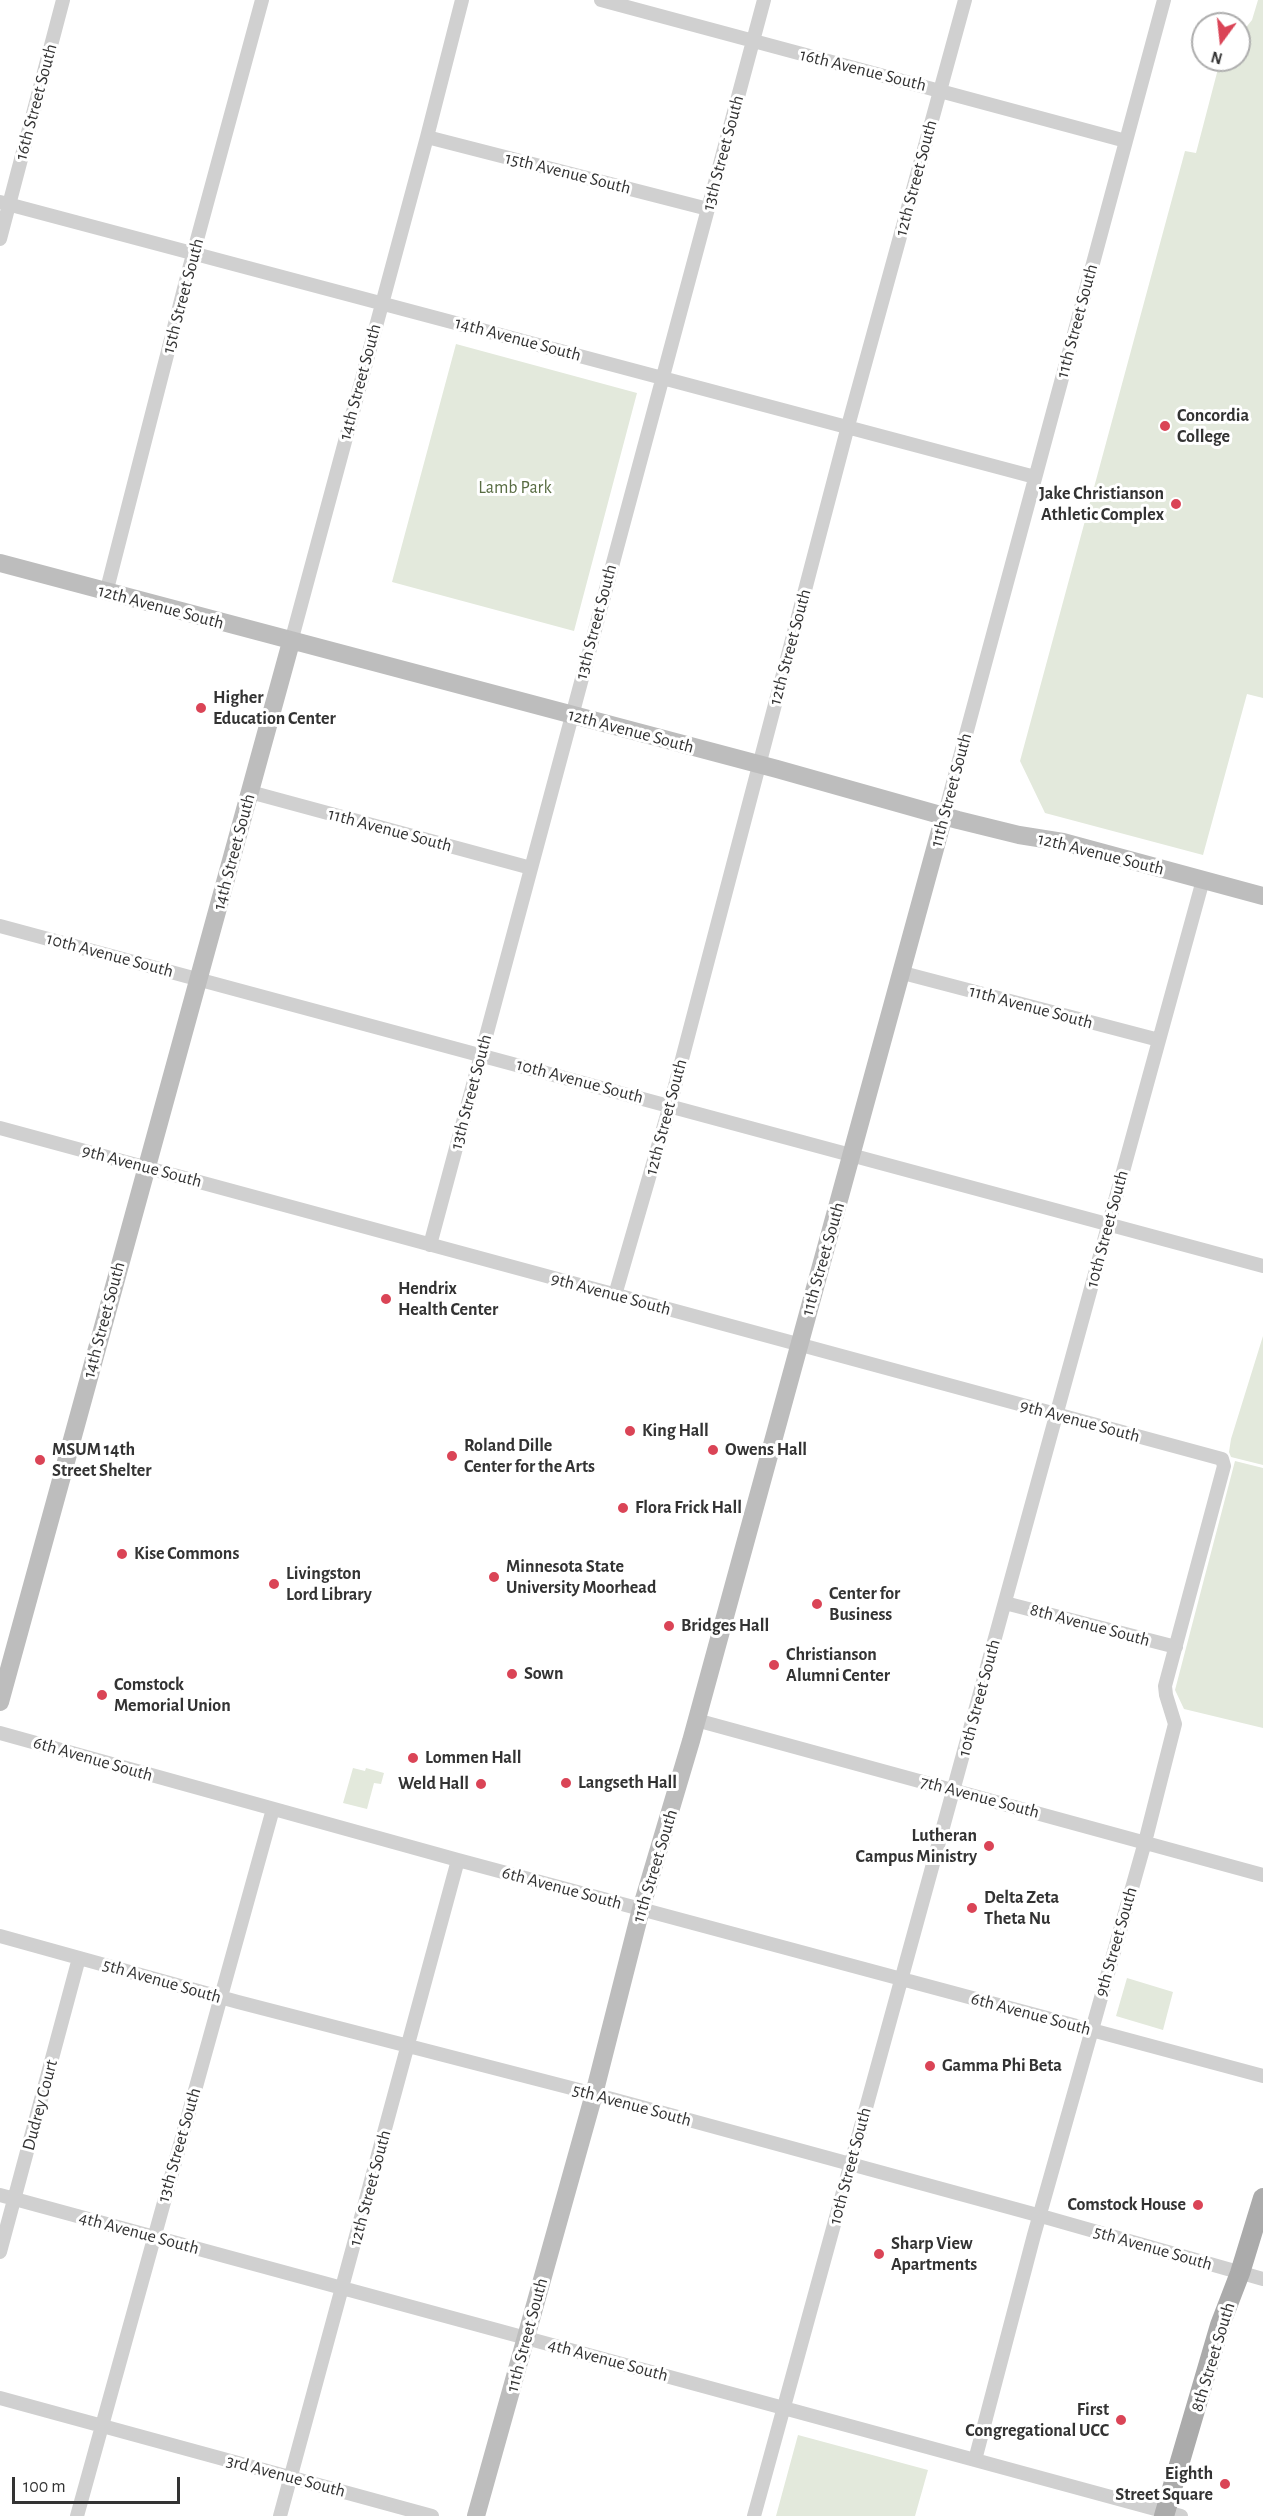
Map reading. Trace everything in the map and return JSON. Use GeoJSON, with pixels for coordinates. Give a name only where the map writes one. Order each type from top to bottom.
{"type":"FeatureCollection","features":[{"type":"Feature","properties":{"kind":"main road","name":"8th Street South"},"geometry":{"type":"LineString","coordinates":[[1170,2515],[1221,2325],[1263,2198]]}},
{"type":"Feature","properties":{"kind":"street","name":"16th Street South"},"geometry":{"type":"LineString","coordinates":[[0,239],[5,203],[63,0]]}},
{"type":"Feature","properties":{"kind":"street","name":"15th Street South"},"geometry":{"type":"LineString","coordinates":[[106,593],[262,0]]}},
{"type":"Feature","properties":{"kind":"street","name":"14th Street South"},"geometry":{"type":"LineString","coordinates":[[0,1702],[291,642],[381,302],[428,137],[462,0]]}},
{"type":"Feature","properties":{"kind":"street","name":"16th Avenue South"},"geometry":{"type":"LineString","coordinates":[[601,0],[1126,141]]}},
{"type":"Feature","properties":{"kind":"street","name":"13th Street South"},"geometry":{"type":"LineString","coordinates":[[430,1245],[764,0]]}},
{"type":"Feature","properties":{"kind":"street","name":"12th Street South"},"geometry":{"type":"LineString","coordinates":[[615,1295],[670,1105],[848,426],[965,0]]}},
{"type":"Feature","properties":{"kind":"street","name":"11th Street South"},"geometry":{"type":"LineString","coordinates":[[476,2516],[594,2094],[641,1909],[696,1720],[903,973],[1164,0]]}},
{"type":"Feature","properties":{"kind":"street","name":"15th Avenue South"},"geometry":{"type":"LineString","coordinates":[[428,137],[708,208]]}},
{"type":"Feature","properties":{"kind":"street","name":"14th Avenue South"},"geometry":{"type":"LineString","coordinates":[[5,203],[1035,477]]}},
{"type":"Feature","properties":{"kind":"street","name":"12th Avenue South"},"geometry":{"type":"LineString","coordinates":[[0,563],[291,642],[759,764],[944,816],[1018,835],[1063,843],[1263,896]]}},
{"type":"Feature","properties":{"kind":"street","name":"11th Avenue South"},"geometry":{"type":"LineString","coordinates":[[250,792],[531,868]]}},
{"type":"Feature","properties":{"kind":"street","name":"10th Street South"},"geometry":{"type":"LineString","coordinates":[[754,2516],[1203,880]]}},
{"type":"Feature","properties":{"kind":"street","name":"10th Avenue South"},"geometry":{"type":"LineString","coordinates":[[0,926],[1263,1266]]}},
{"type":"Feature","properties":{"kind":"street","name":"11th Avenue South"},"geometry":{"type":"LineString","coordinates":[[903,973],[1159,1040]]}},
{"type":"Feature","properties":{"kind":"street","name":"9th Avenue South"},"geometry":{"type":"LineString","coordinates":[[0,1128],[1222,1459]]}},
{"type":"Feature","properties":{"kind":"street","name":"9th Street South"},"geometry":{"type":"LineString","coordinates":[[975,2460],[1091,2030],[1145,1842],[1175,1724],[1175,1716],[1166,1695],[1165,1686],[1224,1466],[1222,1459]]}},
{"type":"Feature","properties":{"kind":"street","name":"8th Avenue South"},"geometry":{"type":"LineString","coordinates":[[1005,1603],[1176,1647]]}},
{"type":"Feature","properties":{"kind":"street","name":"7th Avenue South"},"geometry":{"type":"LineString","coordinates":[[696,1720],[1263,1875]]}},
{"type":"Feature","properties":{"kind":"street","name":"6th Avenue South"},"geometry":{"type":"LineString","coordinates":[[0,1733],[458,1860],[1263,2076]]}},
{"type":"Feature","properties":{"kind":"street","name":"13th Street South"},"geometry":{"type":"LineString","coordinates":[[77,2516],[273,1809]]}},
{"type":"Feature","properties":{"kind":"street","name":"12th Street South"},"geometry":{"type":"LineString","coordinates":[[280,2516],[458,1860]]}},
{"type":"Feature","properties":{"kind":"street","name":"5th Avenue South"},"geometry":{"type":"LineString","coordinates":[[0,1936],[220,1997],[594,2094],[1263,2279]]}},
{"type":"Feature","properties":{"kind":"street","name":"Dudrey Court"},"geometry":{"type":"LineString","coordinates":[[0,2252],[80,1958]]}},
{"type":"Feature","properties":{"kind":"street","name":"4th Avenue South"},"geometry":{"type":"LineString","coordinates":[[0,2195],[1170,2515]]}},
{"type":"Feature","properties":{"kind":"street","name":"3rd Avenue South"},"geometry":{"type":"LineString","coordinates":[[0,2398],[432,2516]]}},
{"type":"Feature","properties":{"kind":"green space","name":"Jake Christianson Athletic Complex"},"geometry":{"type":"Polygon","coordinates":[[[1258,0],[1263,0],[1263,698],[1247,694],[1203,855],[1045,813],[1020,761],[1185,151],[1196,153],[1217,72],[1251,72],[1252,20],[1258,0]]]}},
{"type":"Feature","properties":{"kind":"green space","name":"Lamb Park"},"geometry":{"type":"Polygon","coordinates":[[[456,344],[637,393],[574,631],[392,582],[456,344]]]}},
{"type":"Feature","properties":{"kind":"green space"},"geometry":{"type":"Polygon","coordinates":[[[1263,1336],[1263,1465],[1231,1457],[1229,1452],[1263,1336]]]}},
{"type":"Feature","properties":{"kind":"green space"},"geometry":{"type":"Polygon","coordinates":[[[1235,1461],[1263,1468],[1263,1728],[1184,1709],[1175,1690],[1235,1461]]]}},
{"type":"Feature","properties":{"kind":"green space"},"geometry":{"type":"Polygon","coordinates":[[[353,1768],[365,1771],[366,1768],[384,1773],[381,1784],[374,1783],[367,1809],[343,1803],[353,1768]]]}},
{"type":"Feature","properties":{"kind":"green space"},"geometry":{"type":"Polygon","coordinates":[[[1127,1978],[1173,1992],[1163,2030],[1116,2016],[1127,1978]]]}},
{"type":"Feature","properties":{"kind":"green space"},"geometry":{"type":"Polygon","coordinates":[[[798,2435],[928,2470],[915,2516],[776,2516],[798,2435]]]}},
{"type":"Feature","properties":{"kind":"place","name":"Concordia College"},"geometry":{"type":"Point","coordinates":[1165,426]}},
{"type":"Feature","properties":{"kind":"place","name":"Jake Christianson Athletic Complex"},"geometry":{"type":"Point","coordinates":[1176,504]}},
{"type":"Feature","properties":{"kind":"place","name":"Higher Education Center"},"geometry":{"type":"Point","coordinates":[201,708]}},
{"type":"Feature","properties":{"kind":"place","name":"Hendrix Health Center"},"geometry":{"type":"Point","coordinates":[386,1299]}},
{"type":"Feature","properties":{"kind":"place","name":"King Hall"},"geometry":{"type":"Point","coordinates":[630,1431]}},
{"type":"Feature","properties":{"kind":"place","name":"Owens Hall"},"geometry":{"type":"Point","coordinates":[713,1450]}},
{"type":"Feature","properties":{"kind":"place","name":"Roland Dille Center for the Arts"},"geometry":{"type":"Point","coordinates":[452,1456]}},
{"type":"Feature","properties":{"kind":"place","name":"MSUM 14th Street Shelter"},"geometry":{"type":"Point","coordinates":[40,1460]}},
{"type":"Feature","properties":{"kind":"place","name":"Flora Frick Hall"},"geometry":{"type":"Point","coordinates":[623,1508]}},
{"type":"Feature","properties":{"kind":"place","name":"Kise Commons"},"geometry":{"type":"Point","coordinates":[122,1554]}},
{"type":"Feature","properties":{"kind":"place","name":"Minnesota State University Moorhead"},"geometry":{"type":"Point","coordinates":[494,1577]}},
{"type":"Feature","properties":{"kind":"place","name":"Livingston Lord Library"},"geometry":{"type":"Point","coordinates":[274,1584]}},
{"type":"Feature","properties":{"kind":"place","name":"Center for Business"},"geometry":{"type":"Point","coordinates":[817,1604]}},
{"type":"Feature","properties":{"kind":"place","name":"Bridges Hall"},"geometry":{"type":"Point","coordinates":[669,1626]}},
{"type":"Feature","properties":{"kind":"place","name":"Christianson Alumni Center"},"geometry":{"type":"Point","coordinates":[774,1665]}},
{"type":"Feature","properties":{"kind":"place","name":"Sown"},"geometry":{"type":"Point","coordinates":[512,1674]}},
{"type":"Feature","properties":{"kind":"place","name":"Comstock Memorial Union"},"geometry":{"type":"Point","coordinates":[102,1695]}},
{"type":"Feature","properties":{"kind":"place","name":"Lommen Hall"},"geometry":{"type":"Point","coordinates":[413,1758]}},
{"type":"Feature","properties":{"kind":"place","name":"Langseth Hall"},"geometry":{"type":"Point","coordinates":[566,1783]}},
{"type":"Feature","properties":{"kind":"place","name":"Weld Hall"},"geometry":{"type":"Point","coordinates":[481,1784]}},
{"type":"Feature","properties":{"kind":"place","name":"Lutheran Campus Ministry"},"geometry":{"type":"Point","coordinates":[989,1846]}},
{"type":"Feature","properties":{"kind":"place","name":"Delta Zeta Theta Nu"},"geometry":{"type":"Point","coordinates":[972,1908]}},
{"type":"Feature","properties":{"kind":"place","name":"Gamma Phi Beta"},"geometry":{"type":"Point","coordinates":[930,2066]}},
{"type":"Feature","properties":{"kind":"place","name":"Comstock House"},"geometry":{"type":"Point","coordinates":[1198,2205]}},
{"type":"Feature","properties":{"kind":"place","name":"Sharp View Apartments"},"geometry":{"type":"Point","coordinates":[879,2254]}},
{"type":"Feature","properties":{"kind":"place","name":"First Congregational UCC"},"geometry":{"type":"Point","coordinates":[1121,2420]}},
{"type":"Feature","properties":{"kind":"place","name":"Eighth Street Square"},"geometry":{"type":"Point","coordinates":[1225,2484]}}]}
